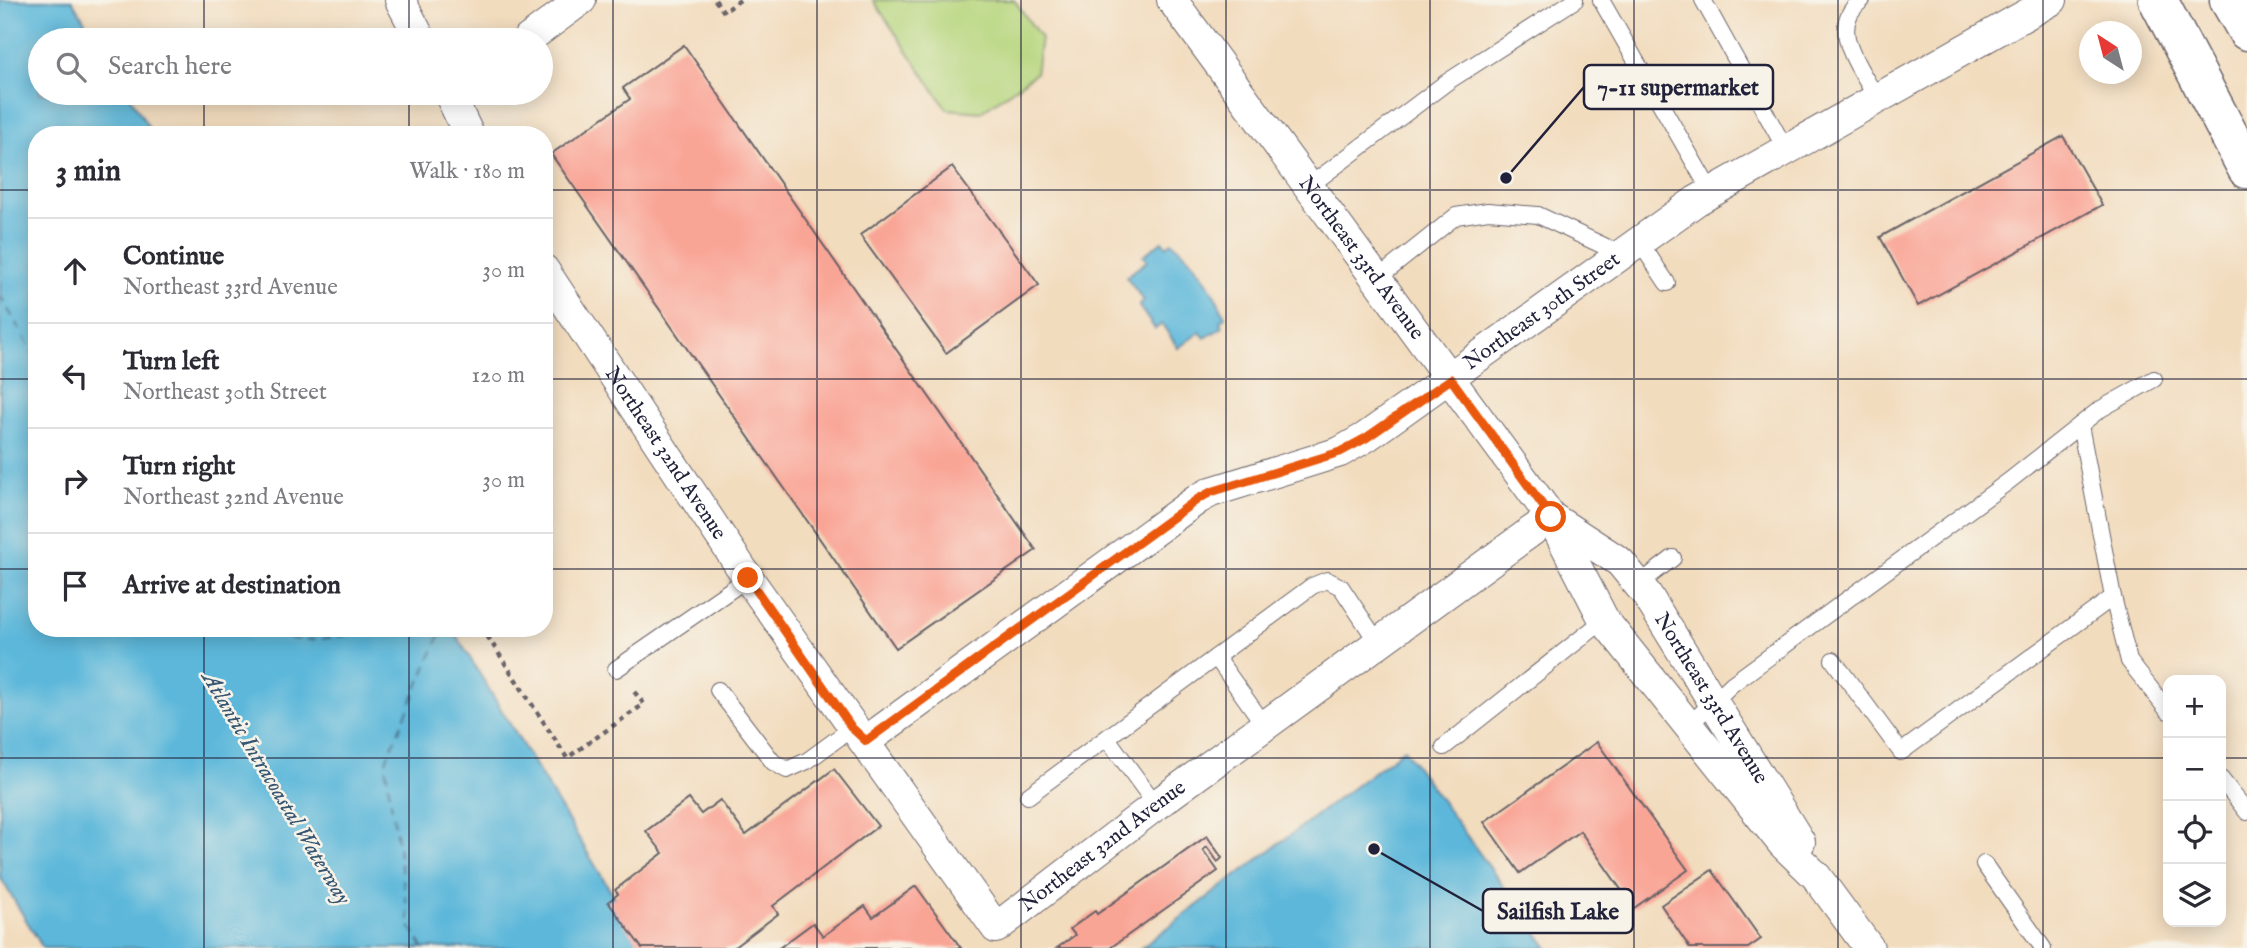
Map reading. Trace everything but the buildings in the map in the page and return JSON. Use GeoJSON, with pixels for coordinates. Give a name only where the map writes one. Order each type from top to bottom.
{"type":"FeatureCollection","features":[{"type":"Feature","properties":{"kind":"main road"},"geometry":{"type":"LineString","coordinates":[[2158,0],[2247,169]]}},
{"type":"Feature","properties":{"kind":"main road"},"geometry":{"type":"LineString","coordinates":[[2229,0],[2247,31]]}},
{"type":"Feature","properties":{"kind":"street"},"geometry":{"type":"LineString","coordinates":[[400,0],[415,28]]}},
{"type":"Feature","properties":{"kind":"street"},"geometry":{"type":"LineString","coordinates":[[543,28],[581,0]]}},
{"type":"Feature","properties":{"kind":"street","name":"Northeast 33rd Avenue"},"geometry":{"type":"LineString","coordinates":[[1172,0],[1551,517],[1604,620],[1686,727],[1782,843],[1816,876],[1868,948]]}},
{"type":"Feature","properties":{"kind":"street","name":"Northeast 30th Street"},"geometry":{"type":"LineString","coordinates":[[859,735],[1198,499],[1211,492],[1340,452],[1366,438],[1630,247],[1711,192],[2052,0]]}},
{"type":"Feature","properties":{"kind":"street"},"geometry":{"type":"LineString","coordinates":[[457,105],[465,126]]}},
{"type":"Feature","properties":{"kind":"street","name":"Northeast 32nd Avenue"},"geometry":{"type":"LineString","coordinates":[[553,285],[748,578],[996,928],[1156,805],[1551,517]]}},
{"type":"Feature","properties":{"kind":"street","name":"Northeast 33rd Avenue"},"geometry":{"type":"LineString","coordinates":[[1551,517],[1620,562],[1639,584],[1678,640],[1713,702],[1797,835],[1816,876]]}},
{"type":"Feature","properties":{"kind":"lane"},"geometry":{"type":"LineString","coordinates":[[1309,186],[1447,82],[1575,0]]}},
{"type":"Feature","properties":{"kind":"lane"},"geometry":{"type":"LineString","coordinates":[[1601,0],[1711,192]]}},
{"type":"Feature","properties":{"kind":"lane"},"geometry":{"type":"LineString","coordinates":[[1703,0],[1786,150]]}},
{"type":"Feature","properties":{"kind":"lane"},"geometry":{"type":"LineString","coordinates":[[1862,0],[1855,5],[1845,23],[1846,42],[1877,99]]}},
{"type":"Feature","properties":{"kind":"lane"},"geometry":{"type":"LineString","coordinates":[[1377,279],[1456,216],[1488,211],[1538,215],[1630,247],[1667,283]]}},
{"type":"Feature","properties":{"kind":"lane"},"geometry":{"type":"LineString","coordinates":[[1686,727],[1742,677],[2009,481],[2099,410],[2154,379]]}},
{"type":"Feature","properties":{"kind":"lane"},"geometry":{"type":"LineString","coordinates":[[2080,425],[2113,597],[2129,661],[2163,705]]}},
{"type":"Feature","properties":{"kind":"lane"},"geometry":{"type":"LineString","coordinates":[[1639,584],[1673,558]]}},
{"type":"Feature","properties":{"kind":"lane"},"geometry":{"type":"LineString","coordinates":[[616,669],[748,578]]}},
{"type":"Feature","properties":{"kind":"lane"},"geometry":{"type":"LineString","coordinates":[[1028,796],[1312,586],[1327,580],[1341,587],[1378,643]]}},
{"type":"Feature","properties":{"kind":"lane"},"geometry":{"type":"LineString","coordinates":[[1833,660],[1901,752],[2113,597]]}},
{"type":"Feature","properties":{"kind":"lane"},"geometry":{"type":"LineString","coordinates":[[1444,747],[1604,620]]}},
{"type":"Feature","properties":{"kind":"lane"},"geometry":{"type":"LineString","coordinates":[[1216,657],[1265,726]]}},
{"type":"Feature","properties":{"kind":"lane"},"geometry":{"type":"LineString","coordinates":[[718,690],[773,762],[787,770],[859,735]]}},
{"type":"Feature","properties":{"kind":"lane"},"geometry":{"type":"LineString","coordinates":[[1107,737],[1156,805]]}},
{"type":"Feature","properties":{"kind":"lane"},"geometry":{"type":"LineString","coordinates":[[2226,785],[2247,812]]}},
{"type":"Feature","properties":{"kind":"lane"},"geometry":{"type":"LineString","coordinates":[[1984,864],[2043,948]]}},
{"type":"Feature","properties":{"kind":"path"},"geometry":{"type":"LineString","coordinates":[[715,0],[724,12],[740,0]]}},
{"type":"Feature","properties":{"kind":"path"},"geometry":{"type":"LineString","coordinates":[[488,637],[567,758],[644,704],[616,669]]}},
{"type":"Feature","properties":{"kind":"green space"},"geometry":{"type":"Polygon","coordinates":[[[873,0],[1014,0],[1041,38],[1036,73],[981,112],[947,109],[873,0]]]}},
{"type":"Feature","properties":{"kind":"water","name":"Atlantic Intracoastal Waterway"},"geometry":{"type":"Polygon","coordinates":[[[0,0],[72,0],[89,28],[28,28],[28,105],[135,105],[148,126],[28,126],[28,637],[457,637],[645,948],[43,948],[0,877],[0,0]]]}},
{"type":"Feature","properties":{"kind":"water"},"geometry":{"type":"Polygon","coordinates":[[[1162,241],[1166,246],[1172,242],[1197,267],[1225,317],[1220,321],[1223,327],[1205,338],[1200,332],[1178,348],[1162,324],[1155,329],[1139,306],[1144,301],[1126,277],[1147,261],[1143,256],[1162,241]]]}},
{"type":"Feature","properties":{"kind":"water"},"geometry":{"type":"Polygon","coordinates":[[[1404,749],[1548,948],[1141,948],[1404,749]]]}},
{"type":"Feature","properties":{"kind":"ferry route"},"geometry":{"type":"LineString","coordinates":[[0,295],[28,344]]}},
{"type":"Feature","properties":{"kind":"ferry route"},"geometry":{"type":"LineString","coordinates":[[284,637],[302,640],[332,637]]}},
{"type":"Feature","properties":{"kind":"ferry route"},"geometry":{"type":"LineString","coordinates":[[423,948],[410,926],[385,763],[439,637]]}},
{"type":"Feature","properties":{"kind":"place","name":"7-11 supermarket"},"geometry":{"type":"Point","coordinates":[1506,178]}},
{"type":"Feature","properties":{"kind":"place","name":"Sailfish Lake"},"geometry":{"type":"Point","coordinates":[1374,849]}},
{"type":"Feature","properties":{"kind":"route"},"geometry":{"type":"LineString","coordinates":[[748,578],[852,728],[866,741],[1198,499],[1211,492],[1340,452],[1366,438],[1451,379],[1551,517]]}}]}
